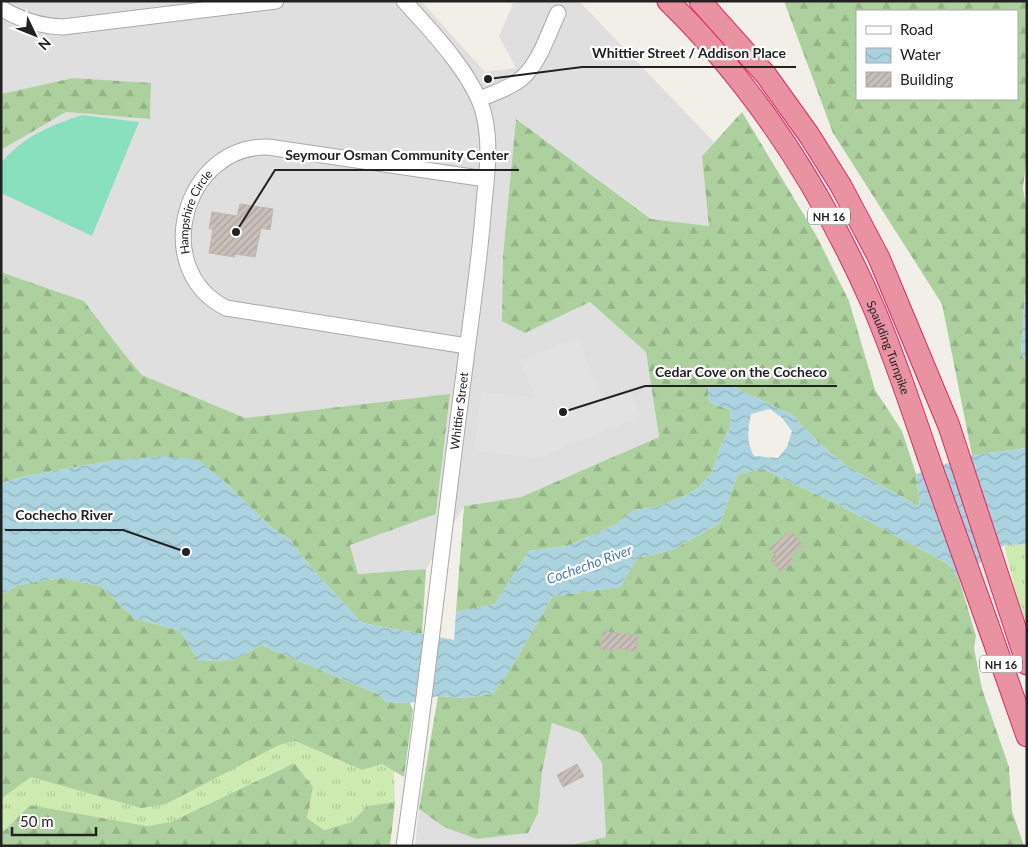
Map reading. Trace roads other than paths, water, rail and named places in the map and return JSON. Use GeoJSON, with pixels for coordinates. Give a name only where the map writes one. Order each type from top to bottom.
{"type":"FeatureCollection","features":[{"type":"Feature","properties":{"kind":"highway","name":"Spaulding Turnpike"},"geometry":{"type":"LineString","coordinates":[[668,1],[717,53],[753,98],[820,200],[858,271],[892,353],[1027,736]]}},
{"type":"Feature","properties":{"kind":"highway","name":"Spaulding Turnpike"},"geometry":{"type":"LineString","coordinates":[[700,1],[742,46],[809,135],[841,186],[879,258],[959,453],[1027,664]]}},
{"type":"Feature","properties":{"kind":"street"},"geometry":{"type":"LineString","coordinates":[[1,8],[37,24],[63,27],[276,1]]}},
{"type":"Feature","properties":{"kind":"street","name":"Whittier Street"},"geometry":{"type":"LineString","coordinates":[[404,1],[465,75],[480,99],[487,129],[486,179],[474,300],[404,846]]}},
{"type":"Feature","properties":{"kind":"street"},"geometry":{"type":"LineString","coordinates":[[480,99],[512,85],[528,72],[537,59],[558,13]]}},
{"type":"Feature","properties":{"kind":"street","name":"Hampshire Circle"},"geometry":{"type":"LineString","coordinates":[[467,346],[226,308],[209,299],[194,281],[186,260],[182,231],[189,203],[206,176],[218,162],[229,155],[255,147],[278,148],[486,179]]}},
{"type":"Feature","properties":{"kind":"water"},"geometry":{"type":"Polygon","coordinates":[[[1027,262],[1027,363],[1021,354],[1027,262]]]}},
{"type":"Feature","properties":{"kind":"water"},"geometry":{"type":"Polygon","coordinates":[[[707,385],[730,385],[792,415],[819,443],[848,467],[920,507],[916,474],[972,455],[1027,448],[1027,544],[1004,545],[959,579],[948,564],[839,505],[763,469],[738,474],[720,523],[672,550],[637,558],[620,587],[553,596],[515,661],[493,694],[462,698],[438,696],[410,703],[386,702],[378,694],[261,645],[234,660],[199,661],[180,631],[134,618],[101,586],[61,578],[18,585],[1,595],[1,483],[26,476],[116,460],[164,456],[198,460],[224,481],[272,528],[289,539],[313,570],[362,623],[454,640],[456,612],[495,604],[529,551],[567,546],[615,525],[634,510],[656,507],[699,488],[712,472],[720,448],[731,426],[730,410],[709,402],[707,385]],[[770,409],[751,414],[748,435],[754,456],[778,458],[787,447],[792,431],[782,418],[770,409]]]}},
{"type":"Feature","properties":{"kind":"place","name":"Whittier Street / Addison Place"},"geometry":{"type":"Point","coordinates":[488,79]}},
{"type":"Feature","properties":{"kind":"place","name":"Seymour Osman Community Center"},"geometry":{"type":"Point","coordinates":[236,232]}},
{"type":"Feature","properties":{"kind":"place","name":"Cedar Cove on the Cocheco"},"geometry":{"type":"Point","coordinates":[563,412]}},
{"type":"Feature","properties":{"kind":"place","name":"Cochecho River"},"geometry":{"type":"Point","coordinates":[186,552]}}]}
